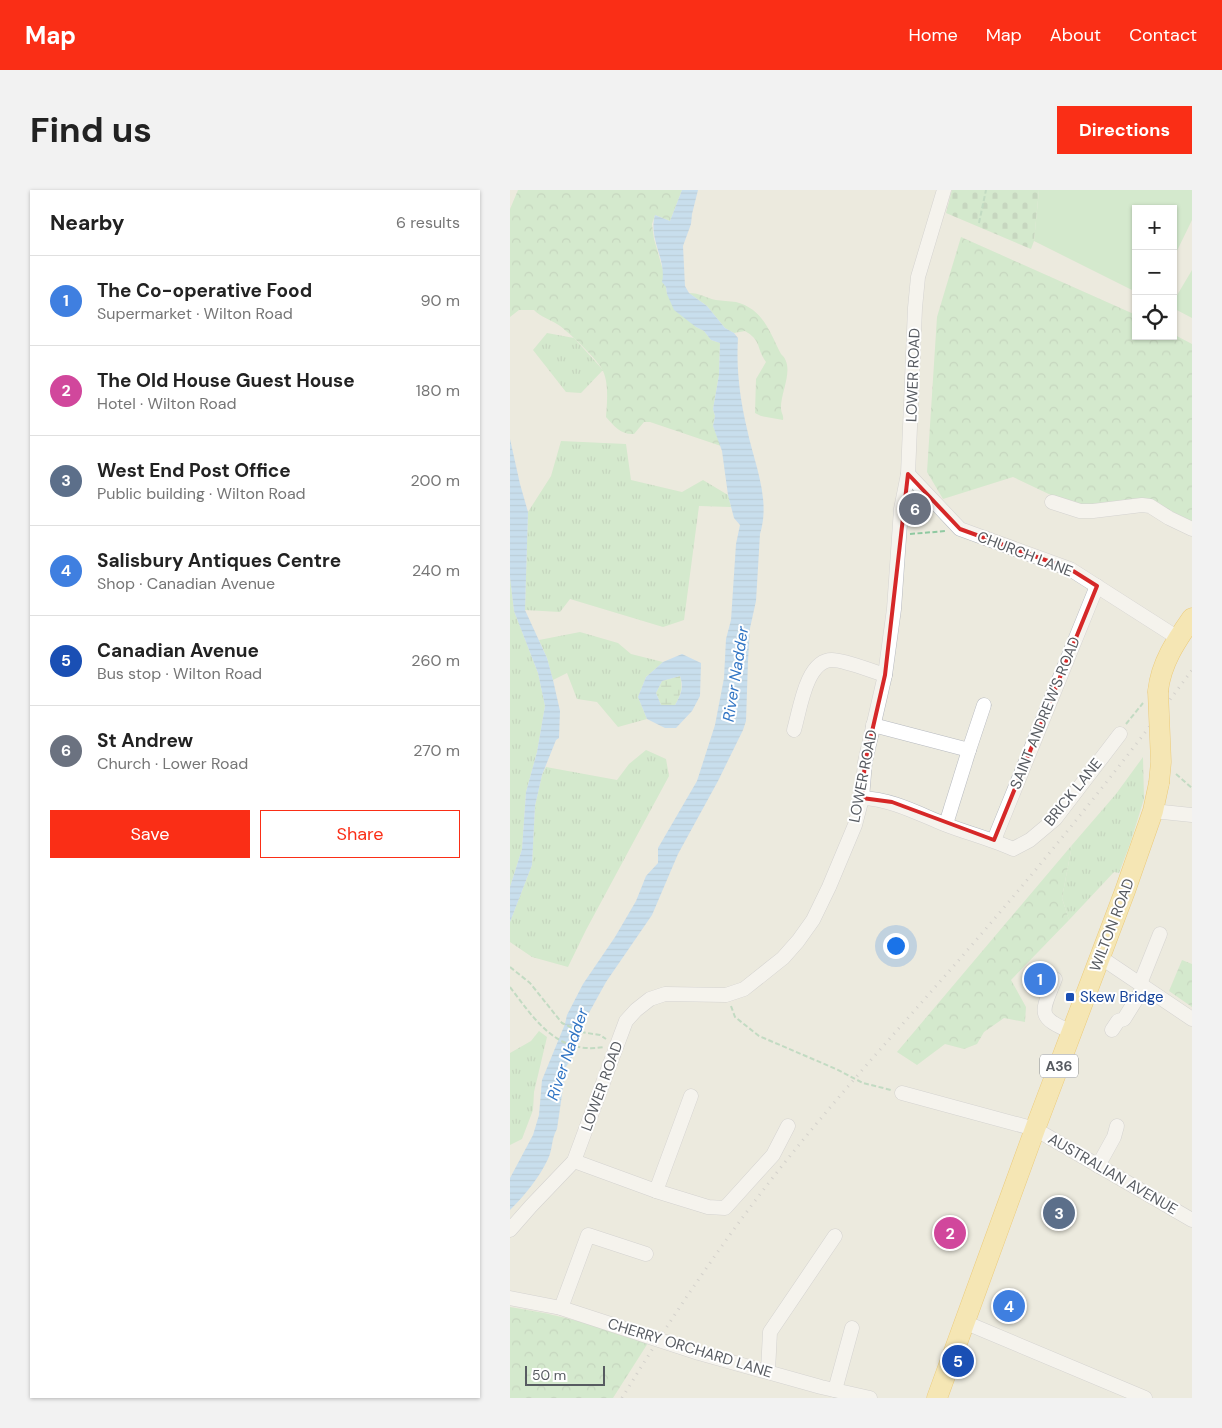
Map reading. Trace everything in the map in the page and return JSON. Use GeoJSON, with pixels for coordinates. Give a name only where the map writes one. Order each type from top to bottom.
{"type":"FeatureCollection","features":[{"type":"Feature","properties":{"kind":"highway","name":"WILTON ROAD"},"geometry":{"type":"LineString","coordinates":[[937,1398],[1153,811],[1161,762],[1151,696],[1178,638],[1192,618]]}},
{"type":"Feature","properties":{"kind":"street","name":"LOWER ROAD"},"geometry":{"type":"LineString","coordinates":[[510,1230],[574,1161],[626,1021],[650,999],[665,994],[726,995],[744,989],[783,958],[814,920],[855,825],[862,798],[865,762],[885,675],[894,609],[904,492],[908,474],[915,308],[918,285],[944,190]]}},
{"type":"Feature","properties":{"kind":"street","name":"CHURCH LANE"},"geometry":{"type":"LineString","coordinates":[[908,474],[960,529],[1070,569],[1178,638]]}},
{"type":"Feature","properties":{"kind":"street"},"geometry":{"type":"LineString","coordinates":[[1052,502],[1080,511],[1106,510],[1142,504],[1150,506],[1168,518],[1192,529]]}},
{"type":"Feature","properties":{"kind":"street","name":"SAINT ANDREW'S ROAD"},"geometry":{"type":"LineString","coordinates":[[994,840],[1097,586]]}},
{"type":"Feature","properties":{"kind":"street"},"geometry":{"type":"LineString","coordinates":[[794,730],[810,695],[812,672],[822,662],[831,660],[885,675]]}},
{"type":"Feature","properties":{"kind":"street"},"geometry":{"type":"LineString","coordinates":[[946,824],[984,705]]}},
{"type":"Feature","properties":{"kind":"street"},"geometry":{"type":"LineString","coordinates":[[873,725],[969,750]]}},
{"type":"Feature","properties":{"kind":"street","name":"BRICK LANE"},"geometry":{"type":"LineString","coordinates":[[994,840],[1013,850],[1030,840],[1055,819],[1120,734]]}},
{"type":"Feature","properties":{"kind":"street"},"geometry":{"type":"LineString","coordinates":[[862,798],[875,798],[892,802],[946,824],[994,840]]}},
{"type":"Feature","properties":{"kind":"street"},"geometry":{"type":"LineString","coordinates":[[1153,811],[1192,815]]}},
{"type":"Feature","properties":{"kind":"street"},"geometry":{"type":"LineString","coordinates":[[1112,1030],[1118,1021],[1124,1019],[1142,985],[1160,934]]}},
{"type":"Feature","properties":{"kind":"street"},"geometry":{"type":"LineString","coordinates":[[1100,957],[1192,1019]]}},
{"type":"Feature","properties":{"kind":"street"},"geometry":{"type":"LineString","coordinates":[[1055,979],[1044,1007],[1044,1013],[1048,1020],[1072,1032]]}},
{"type":"Feature","properties":{"kind":"street","name":"AUSTRALIAN AVENUE"},"geometry":{"type":"LineString","coordinates":[[902,1093],[1035,1129],[1192,1220]]}},
{"type":"Feature","properties":{"kind":"street"},"geometry":{"type":"LineString","coordinates":[[656,1192],[691,1096]]}},
{"type":"Feature","properties":{"kind":"street"},"geometry":{"type":"LineString","coordinates":[[574,1161],[656,1192],[708,1207],[725,1208],[773,1155],[788,1126]]}},
{"type":"Feature","properties":{"kind":"street"},"geometry":{"type":"LineString","coordinates":[[1098,1166],[1114,1137],[1117,1126]]}},
{"type":"Feature","properties":{"kind":"street"},"geometry":{"type":"LineString","coordinates":[[561,1308],[588,1235],[646,1254]]}},
{"type":"Feature","properties":{"kind":"street"},"geometry":{"type":"LineString","coordinates":[[768,1372],[770,1332],[835,1236]]}},
{"type":"Feature","properties":{"kind":"street","name":"CHERRY ORCHARD LANE"},"geometry":{"type":"LineString","coordinates":[[510,1298],[561,1308],[699,1353],[768,1372],[819,1392],[835,1390],[870,1398]]}},
{"type":"Feature","properties":{"kind":"street"},"geometry":{"type":"LineString","coordinates":[[964,1322],[1145,1398]]}},
{"type":"Feature","properties":{"kind":"street"},"geometry":{"type":"LineString","coordinates":[[835,1390],[852,1328]]}},
{"type":"Feature","properties":{"kind":"path"},"geometry":{"type":"LineString","coordinates":[[979,224],[986,190]]}},
{"type":"Feature","properties":{"kind":"path"},"geometry":{"type":"LineString","coordinates":[[900,535],[960,529]]}},
{"type":"Feature","properties":{"kind":"path"},"geometry":{"type":"LineString","coordinates":[[1120,734],[1133,714],[1151,696]]}},
{"type":"Feature","properties":{"kind":"path"},"geometry":{"type":"LineString","coordinates":[[510,967],[530,983],[562,1023],[580,1032],[600,1035],[616,1045]]}},
{"type":"Feature","properties":{"kind":"path"},"geometry":{"type":"LineString","coordinates":[[510,987],[546,1032],[557,1039],[579,1047],[597,1048],[616,1045]]}},
{"type":"Feature","properties":{"kind":"path"},"geometry":{"type":"LineString","coordinates":[[726,995],[735,1017],[759,1036],[836,1069],[863,1083],[902,1093]]}},
{"type":"Feature","properties":{"kind":"highlighted area"},"geometry":{"type":"Polygon","coordinates":[[[908,474],[960,529],[1070,569],[1097,586],[994,840],[892,802],[862,798],[865,762],[885,675],[908,474]]]}},
{"type":"Feature","properties":{"kind":"green space"},"geometry":{"type":"Polygon","coordinates":[[[518,190],[682,190],[670,221],[655,215],[652,224],[654,239],[664,274],[667,294],[696,327],[704,331],[711,340],[720,343],[719,375],[713,409],[715,416],[713,426],[721,446],[650,422],[644,422],[634,434],[625,433],[615,427],[606,417],[607,388],[603,371],[582,346],[561,327],[534,310],[519,310],[510,317],[510,209],[518,190]]]}},
{"type":"Feature","properties":{"kind":"green space"},"geometry":{"type":"Polygon","coordinates":[[[952,190],[1039,190],[1034,241],[1031,249],[946,213],[952,190]]]}},
{"type":"Feature","properties":{"kind":"green space"},"geometry":{"type":"Polygon","coordinates":[[[1039,190],[1192,190],[1192,220],[1177,251],[1177,205],[1132,205],[1132,290],[1034,241],[1039,190]]]}},
{"type":"Feature","properties":{"kind":"green space"},"geometry":{"type":"Polygon","coordinates":[[[961,237],[1132,313],[1132,340],[1177,340],[1177,336],[1192,344],[1192,525],[1139,509],[1091,514],[1013,477],[943,499],[927,472],[937,317],[961,237]]]}},
{"type":"Feature","properties":{"kind":"green space"},"geometry":{"type":"Polygon","coordinates":[[[1192,270],[1192,318],[1177,310],[1177,295],[1192,270]]]}},
{"type":"Feature","properties":{"kind":"green space"},"geometry":{"type":"Polygon","coordinates":[[[689,293],[716,300],[736,302],[745,305],[759,315],[769,329],[787,366],[781,402],[783,420],[755,413],[756,379],[766,362],[754,338],[745,331],[734,333],[725,328],[707,306],[689,293]]]}},
{"type":"Feature","properties":{"kind":"green space"},"geometry":{"type":"Polygon","coordinates":[[[547,333],[574,338],[603,370],[581,393],[566,392],[533,350],[547,333]]]}},
{"type":"Feature","properties":{"kind":"green space"},"geometry":{"type":"Polygon","coordinates":[[[561,441],[626,444],[631,480],[682,492],[703,480],[728,495],[731,507],[699,506],[684,620],[663,627],[570,599],[560,612],[525,610],[528,512],[551,476],[561,441]]]}},
{"type":"Feature","properties":{"kind":"green space"},"geometry":{"type":"Polygon","coordinates":[[[510,577],[514,611],[538,673],[545,706],[537,752],[526,792],[522,849],[510,887],[510,577]]]}},
{"type":"Feature","properties":{"kind":"green space"},"geometry":{"type":"Polygon","coordinates":[[[580,632],[618,643],[631,654],[663,662],[646,677],[638,697],[647,719],[618,727],[597,702],[577,699],[567,673],[553,680],[547,658],[539,640],[580,632]]]}},
{"type":"Feature","properties":{"kind":"green space"},"geometry":{"type":"Polygon","coordinates":[[[680,676],[681,691],[675,705],[661,705],[656,693],[662,681],[680,676]]]}},
{"type":"Feature","properties":{"kind":"green space"},"geometry":{"type":"Polygon","coordinates":[[[646,750],[666,759],[669,776],[568,967],[532,957],[510,942],[510,922],[532,865],[535,806],[542,775],[546,767],[617,780],[629,764],[646,750]]]}},
{"type":"Feature","properties":{"kind":"green space"},"geometry":{"type":"Polygon","coordinates":[[[1143,757],[1144,799],[1119,873],[1114,872],[1069,920],[1062,898],[1072,845],[1116,794],[1143,757]]]}},
{"type":"Feature","properties":{"kind":"green space"},"geometry":{"type":"Polygon","coordinates":[[[1072,845],[1062,898],[1069,920],[1011,980],[1026,1007],[1025,1022],[1004,1018],[984,1032],[977,1044],[964,1049],[945,1044],[917,1065],[897,1052],[1072,845]]]}},
{"type":"Feature","properties":{"kind":"green space"},"geometry":{"type":"Polygon","coordinates":[[[1182,960],[1192,964],[1192,1007],[1169,991],[1182,960]]]}},
{"type":"Feature","properties":{"kind":"green space"},"geometry":{"type":"Polygon","coordinates":[[[539,1031],[547,1037],[534,1092],[533,1110],[522,1139],[510,1145],[510,1053],[531,1041],[539,1031]]]}},
{"type":"Feature","properties":{"kind":"green space"},"geometry":{"type":"Polygon","coordinates":[[[510,1307],[580,1322],[648,1343],[613,1398],[510,1398],[510,1307]]]}},
{"type":"Feature","properties":{"kind":"water","name":"River Nadder"},"geometry":{"type":"Polygon","coordinates":[[[682,190],[698,190],[691,224],[683,246],[685,286],[689,293],[707,306],[725,328],[734,333],[738,338],[738,373],[741,395],[747,429],[763,494],[764,508],[760,534],[756,601],[750,628],[746,721],[718,781],[678,854],[652,915],[606,982],[579,1031],[574,1054],[566,1067],[557,1129],[550,1155],[536,1180],[510,1210],[510,1178],[533,1135],[539,1115],[542,1080],[567,1015],[583,984],[615,937],[636,901],[646,876],[658,863],[658,848],[697,781],[715,725],[724,678],[726,639],[731,620],[736,544],[740,525],[734,518],[728,495],[722,451],[713,426],[715,416],[713,409],[719,375],[720,343],[711,340],[704,331],[674,310],[666,287],[662,282],[662,266],[655,241],[653,224],[655,215],[670,221],[682,190]]]}},
{"type":"Feature","properties":{"kind":"water"},"geometry":{"type":"Polygon","coordinates":[[[510,439],[528,512],[525,610],[547,658],[560,711],[559,738],[556,740],[542,775],[535,806],[532,865],[510,922],[510,887],[522,849],[526,792],[537,752],[545,706],[538,673],[514,611],[510,577],[510,439]]]}},
{"type":"Feature","properties":{"kind":"water"},"geometry":{"type":"Polygon","coordinates":[[[682,654],[701,663],[700,696],[692,711],[676,728],[665,728],[647,719],[638,697],[646,677],[663,662],[682,654]],[[680,676],[662,681],[656,693],[661,705],[675,705],[681,691],[680,676]]]}},
{"type":"Feature","properties":{"kind":"railway"},"geometry":{"type":"LineString","coordinates":[[622,1398],[700,1277],[764,1189],[831,1106],[1028,879],[1112,776],[1192,670]]}},
{"type":"Feature","properties":{"kind":"place","name":"St Andrew"},"geometry":{"type":"Point","coordinates":[915,509]}},
{"type":"Feature","properties":{"kind":"place","name":"The Co-operative Food"},"geometry":{"type":"Point","coordinates":[1040,979]}},
{"type":"Feature","properties":{"kind":"place","name":"Skew Bridge"},"geometry":{"type":"Point","coordinates":[1070,997]}},
{"type":"Feature","properties":{"kind":"place","name":"West End Post Office"},"geometry":{"type":"Point","coordinates":[1059,1213]}},
{"type":"Feature","properties":{"kind":"place","name":"The Old House Guest House"},"geometry":{"type":"Point","coordinates":[950,1233]}},
{"type":"Feature","properties":{"kind":"place","name":"Salisbury Antiques Centre"},"geometry":{"type":"Point","coordinates":[1009,1306]}},
{"type":"Feature","properties":{"kind":"place","name":"Canadian Avenue"},"geometry":{"type":"Point","coordinates":[958,1361]}}]}
